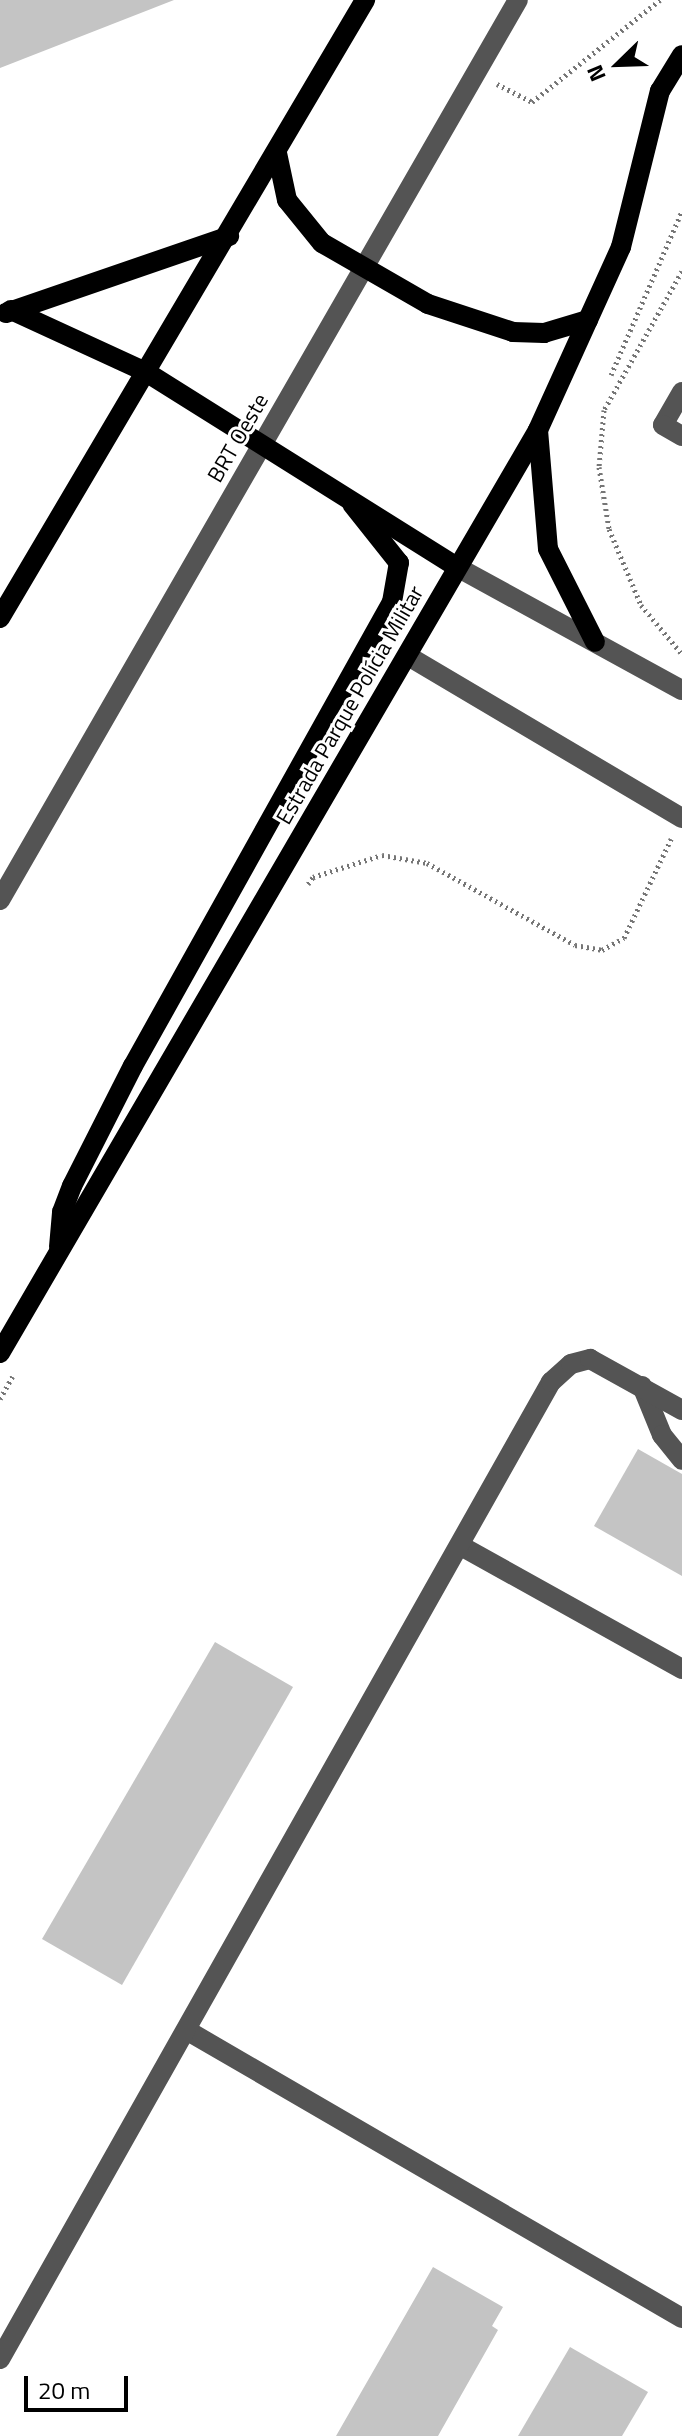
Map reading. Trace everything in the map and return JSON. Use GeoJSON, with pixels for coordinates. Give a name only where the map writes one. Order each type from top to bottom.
{"type":"FeatureCollection","features":[{"type":"Feature","properties":{"kind":"main road"},"geometry":{"type":"LineString","coordinates":[[0,618],[229,236],[365,0]]}},
{"type":"Feature","properties":{"kind":"main road","name":"Estrada Parque Polícia Militar"},"geometry":{"type":"LineString","coordinates":[[0,1353],[538,430],[621,247],[660,91],[682,55]]}},
{"type":"Feature","properties":{"kind":"main road"},"geometry":{"type":"LineString","coordinates":[[277,153],[287,200],[300,220],[322,243],[428,304],[513,332],[544,333],[588,320]]}},
{"type":"Feature","properties":{"kind":"main road"},"geometry":{"type":"LineString","coordinates":[[6,313],[229,236]]}},
{"type":"Feature","properties":{"kind":"main road"},"geometry":{"type":"LineString","coordinates":[[6,313],[146,372],[352,504],[457,567]]}},
{"type":"Feature","properties":{"kind":"main road"},"geometry":{"type":"LineString","coordinates":[[538,430],[548,549],[595,642]]}},
{"type":"Feature","properties":{"kind":"main road"},"geometry":{"type":"LineString","coordinates":[[59,1251],[62,1212],[72,1186],[133,1066],[392,602],[399,563],[352,504]]}},
{"type":"Feature","properties":{"kind":"street","name":"BRT Oeste"},"geometry":{"type":"LineString","coordinates":[[0,900],[518,0]]}},
{"type":"Feature","properties":{"kind":"street"},"geometry":{"type":"LineString","coordinates":[[682,392],[663,425],[682,436]]}},
{"type":"Feature","properties":{"kind":"street"},"geometry":{"type":"LineString","coordinates":[[457,567],[682,690]]}},
{"type":"Feature","properties":{"kind":"street"},"geometry":{"type":"LineString","coordinates":[[408,656],[682,818]]}},
{"type":"Feature","properties":{"kind":"street"},"geometry":{"type":"LineString","coordinates":[[0,2359],[558,1373],[590,1359],[682,1410]]}},
{"type":"Feature","properties":{"kind":"street"},"geometry":{"type":"LineString","coordinates":[[642,1386],[662,1435],[682,1460]]}},
{"type":"Feature","properties":{"kind":"street"},"geometry":{"type":"LineString","coordinates":[[461,1546],[682,1669]]}},
{"type":"Feature","properties":{"kind":"street"},"geometry":{"type":"LineString","coordinates":[[188,2031],[682,2318]]}},
{"type":"Feature","properties":{"kind":"path"},"geometry":{"type":"LineString","coordinates":[[532,102],[660,0]]}},
{"type":"Feature","properties":{"kind":"path"},"geometry":{"type":"LineString","coordinates":[[611,375],[682,211]]}},
{"type":"Feature","properties":{"kind":"path"},"geometry":{"type":"LineString","coordinates":[[682,271],[604,410],[599,467],[609,529],[641,605],[682,654]]}},
{"type":"Feature","properties":{"kind":"path"},"geometry":{"type":"LineString","coordinates":[[304,890],[313,877],[382,855],[427,863],[575,945],[602,950],[624,938],[682,818]]}},
{"type":"Feature","properties":{"kind":"path"},"geometry":{"type":"LineString","coordinates":[[0,1399],[20,1364]]}},
{"type":"Feature","properties":{"kind":"building"},"geometry":{"type":"Polygon","coordinates":[[[0,0],[174,0],[0,68],[0,0]]]}},
{"type":"Feature","properties":{"kind":"building"},"geometry":{"type":"Polygon","coordinates":[[[638,1449],[682,1474],[682,1576],[594,1526],[638,1449]]]}},
{"type":"Feature","properties":{"kind":"building"},"geometry":{"type":"Polygon","coordinates":[[[215,1642],[293,1687],[122,1985],[42,1939],[215,1642]]]}},
{"type":"Feature","properties":{"kind":"building"},"geometry":{"type":"Polygon","coordinates":[[[433,2267],[503,2307],[492,2326],[498,2330],[438,2436],[336,2436],[433,2267]]]}},
{"type":"Feature","properties":{"kind":"building"},"geometry":{"type":"Polygon","coordinates":[[[570,2347],[648,2392],[622,2436],[518,2436],[570,2347]]]}}]}
